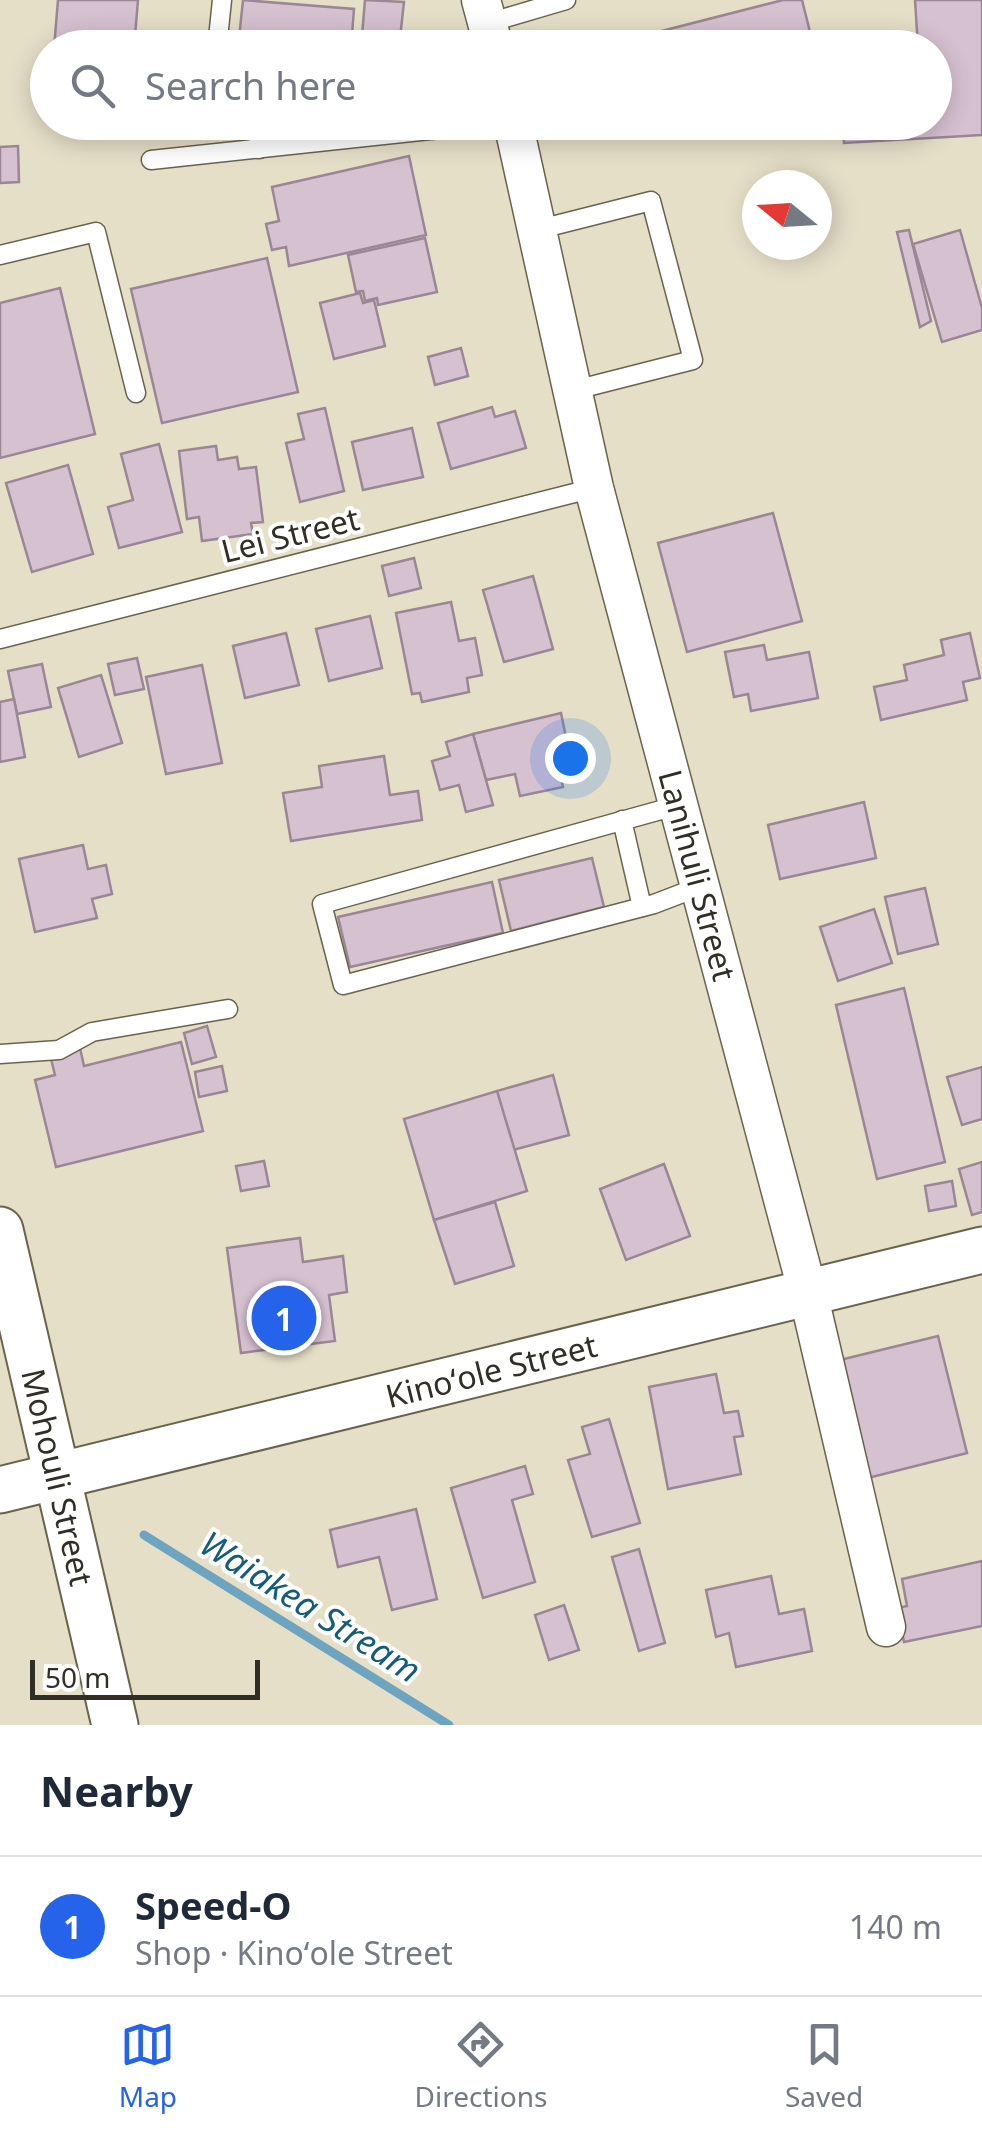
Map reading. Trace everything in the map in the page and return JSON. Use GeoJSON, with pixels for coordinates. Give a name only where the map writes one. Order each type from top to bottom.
{"type":"FeatureCollection","features":[{"type":"Feature","properties":{"kind":"street","name":"Lanihuli Street"},"geometry":{"type":"LineString","coordinates":[[516,140],[594,488],[808,1293],[886,1627]]}},
{"type":"Feature","properties":{"kind":"street","name":"Mohouli Street"},"geometry":{"type":"LineString","coordinates":[[0,1230],[115,1725]]}},
{"type":"Feature","properties":{"kind":"street","name":"Kinoʻole Street"},"geometry":{"type":"LineString","coordinates":[[0,1490],[982,1250]]}},
{"type":"Feature","properties":{"kind":"lane"},"geometry":{"type":"LineString","coordinates":[[219,30],[222,0]]}},
{"type":"Feature","properties":{"kind":"lane"},"geometry":{"type":"LineString","coordinates":[[487,24],[566,0]]}},
{"type":"Feature","properties":{"kind":"lane"},"geometry":{"type":"LineString","coordinates":[[259,140],[259,149]]}},
{"type":"Feature","properties":{"kind":"lane"},"geometry":{"type":"LineString","coordinates":[[151,160],[314,140]]}},
{"type":"Feature","properties":{"kind":"lane"},"geometry":{"type":"LineString","coordinates":[[535,230],[650,201],[692,360],[575,390]]}},
{"type":"Feature","properties":{"kind":"lane"},"geometry":{"type":"LineString","coordinates":[[0,255],[96,232],[136,393]]}},
{"type":"Feature","properties":{"kind":"lane","name":"Lei Street"},"geometry":{"type":"LineString","coordinates":[[0,638],[594,488]]}},
{"type":"Feature","properties":{"kind":"lane"},"geometry":{"type":"LineString","coordinates":[[679,805],[322,904],[343,985],[642,907],[700,886]]}},
{"type":"Feature","properties":{"kind":"lane"},"geometry":{"type":"LineString","coordinates":[[622,820],[642,907]]}},
{"type":"Feature","properties":{"kind":"lane"},"geometry":{"type":"LineString","coordinates":[[0,1054],[59,1050],[92,1032],[228,1009]]}},
{"type":"Feature","properties":{"kind":"building"},"geometry":{"type":"Polygon","coordinates":[[[58,0],[138,0],[136,30],[56,30],[58,0]]]}},
{"type":"Feature","properties":{"kind":"building"},"geometry":{"type":"Polygon","coordinates":[[[243,0],[354,9],[352,30],[240,30],[243,0]]]}},
{"type":"Feature","properties":{"kind":"building"},"geometry":{"type":"Polygon","coordinates":[[[365,0],[404,2],[401,30],[362,30],[365,0]]]}},
{"type":"Feature","properties":{"kind":"building"},"geometry":{"type":"Polygon","coordinates":[[[783,0],[802,0],[810,30],[666,30],[783,0]]]}},
{"type":"Feature","properties":{"kind":"building"},"geometry":{"type":"Polygon","coordinates":[[[915,0],[982,0],[982,135],[952,137],[952,30],[917,30],[915,0]]]}},
{"type":"Feature","properties":{"kind":"building"},"geometry":{"type":"Polygon","coordinates":[[[844,140],[896,140],[844,143],[844,140]]]}},
{"type":"Feature","properties":{"kind":"building"},"geometry":{"type":"Polygon","coordinates":[[[18,146],[19,182],[0,183],[0,147],[18,146]]]}},
{"type":"Feature","properties":{"kind":"building"},"geometry":{"type":"Polygon","coordinates":[[[409,156],[426,235],[289,266],[286,247],[272,250],[266,224],[279,221],[272,187],[409,156]]]}},
{"type":"Feature","properties":{"kind":"building"},"geometry":{"type":"Polygon","coordinates":[[[909,230],[931,321],[920,327],[897,232],[909,230]]]}},
{"type":"Feature","properties":{"kind":"building"},"geometry":{"type":"Polygon","coordinates":[[[960,230],[982,308],[982,330],[942,342],[913,244],[960,230]]]}},
{"type":"Feature","properties":{"kind":"building"},"geometry":{"type":"Polygon","coordinates":[[[425,238],[437,292],[378,305],[377,298],[365,301],[363,291],[356,292],[348,255],[425,238]]]}},
{"type":"Feature","properties":{"kind":"building"},"geometry":{"type":"Polygon","coordinates":[[[267,258],[298,392],[162,423],[131,289],[267,258]]]}},
{"type":"Feature","properties":{"kind":"building"},"geometry":{"type":"Polygon","coordinates":[[[60,288],[95,434],[0,458],[0,303],[60,288]]]}},
{"type":"Feature","properties":{"kind":"building"},"geometry":{"type":"Polygon","coordinates":[[[360,293],[363,303],[374,300],[385,346],[334,359],[320,303],[360,293]]]}},
{"type":"Feature","properties":{"kind":"building"},"geometry":{"type":"Polygon","coordinates":[[[461,348],[468,376],[435,385],[428,357],[461,348]]]}},
{"type":"Feature","properties":{"kind":"building"},"geometry":{"type":"Polygon","coordinates":[[[492,407],[495,417],[515,411],[526,448],[451,469],[438,423],[492,407]]]}},
{"type":"Feature","properties":{"kind":"building"},"geometry":{"type":"Polygon","coordinates":[[[325,408],[344,491],[300,502],[286,443],[304,439],[298,414],[325,408]]]}},
{"type":"Feature","properties":{"kind":"building"},"geometry":{"type":"Polygon","coordinates":[[[412,428],[423,477],[363,490],[352,442],[412,428]]]}},
{"type":"Feature","properties":{"kind":"building"},"geometry":{"type":"Polygon","coordinates":[[[159,444],[182,532],[119,548],[108,507],[133,500],[121,454],[159,444]]]}},
{"type":"Feature","properties":{"kind":"building"},"geometry":{"type":"Polygon","coordinates":[[[216,446],[218,460],[237,457],[239,469],[256,467],[263,522],[251,523],[253,534],[202,541],[199,517],[187,519],[179,451],[216,446]]]}},
{"type":"Feature","properties":{"kind":"building"},"geometry":{"type":"Polygon","coordinates":[[[68,465],[93,554],[32,572],[6,483],[68,465]]]}},
{"type":"Feature","properties":{"kind":"building"},"geometry":{"type":"Polygon","coordinates":[[[773,513],[802,621],[687,652],[658,543],[773,513]]]}},
{"type":"Feature","properties":{"kind":"building"},"geometry":{"type":"Polygon","coordinates":[[[414,558],[421,588],[389,596],[382,566],[414,558]]]}},
{"type":"Feature","properties":{"kind":"building"},"geometry":{"type":"Polygon","coordinates":[[[533,576],[553,649],[504,662],[483,590],[533,576]]]}},
{"type":"Feature","properties":{"kind":"building"},"geometry":{"type":"Polygon","coordinates":[[[451,602],[459,641],[475,638],[482,675],[467,678],[469,692],[422,702],[420,693],[412,694],[396,613],[451,602]]]}},
{"type":"Feature","properties":{"kind":"building"},"geometry":{"type":"Polygon","coordinates":[[[370,616],[382,668],[329,681],[316,629],[370,616]]]}},
{"type":"Feature","properties":{"kind":"building"},"geometry":{"type":"Polygon","coordinates":[[[286,633],[299,685],[245,698],[233,646],[286,633]]]}},
{"type":"Feature","properties":{"kind":"building"},"geometry":{"type":"Polygon","coordinates":[[[970,633],[980,678],[963,682],[967,700],[881,720],[874,687],[907,680],[904,665],[944,655],[941,640],[970,633]]]}},
{"type":"Feature","properties":{"kind":"building"},"geometry":{"type":"Polygon","coordinates":[[[764,645],[767,660],[809,652],[818,698],[751,711],[748,694],[734,697],[725,652],[764,645]]]}},
{"type":"Feature","properties":{"kind":"building"},"geometry":{"type":"Polygon","coordinates":[[[137,658],[144,689],[115,695],[108,664],[137,658]]]}},
{"type":"Feature","properties":{"kind":"building"},"geometry":{"type":"Polygon","coordinates":[[[42,664],[51,707],[17,714],[8,671],[42,664]]]}},
{"type":"Feature","properties":{"kind":"building"},"geometry":{"type":"Polygon","coordinates":[[[202,665],[222,763],[166,774],[146,677],[202,665]]]}},
{"type":"Feature","properties":{"kind":"building"},"geometry":{"type":"Polygon","coordinates":[[[101,675],[122,743],[79,757],[58,688],[101,675]]]}},
{"type":"Feature","properties":{"kind":"building"},"geometry":{"type":"Polygon","coordinates":[[[14,699],[25,757],[0,762],[0,702],[14,699]]]}},
{"type":"Feature","properties":{"kind":"building"},"geometry":{"type":"Polygon","coordinates":[[[561,713],[570,757],[557,759],[563,787],[520,796],[515,774],[486,780],[473,734],[561,713]]]}},
{"type":"Feature","properties":{"kind":"building"},"geometry":{"type":"Polygon","coordinates":[[[473,734],[493,805],[466,812],[459,785],[440,790],[432,761],[450,756],[446,742],[473,734]]]}},
{"type":"Feature","properties":{"kind":"building"},"geometry":{"type":"Polygon","coordinates":[[[384,756],[390,795],[418,791],[422,820],[291,841],[283,793],[322,787],[319,766],[384,756]]]}},
{"type":"Feature","properties":{"kind":"building"},"geometry":{"type":"Polygon","coordinates":[[[864,802],[876,858],[780,879],[768,825],[864,802]]]}},
{"type":"Feature","properties":{"kind":"building"},"geometry":{"type":"Polygon","coordinates":[[[83,845],[88,869],[106,865],[112,894],[92,899],[97,918],[35,932],[19,859],[83,845]]]}},
{"type":"Feature","properties":{"kind":"building"},"geometry":{"type":"Polygon","coordinates":[[[592,858],[604,907],[511,931],[499,880],[592,858]]]}},
{"type":"Feature","properties":{"kind":"building"},"geometry":{"type":"Polygon","coordinates":[[[492,882],[503,933],[350,967],[338,917],[492,882]]]}},
{"type":"Feature","properties":{"kind":"building"},"geometry":{"type":"Polygon","coordinates":[[[925,888],[938,944],[898,954],[885,897],[925,888]]]}},
{"type":"Feature","properties":{"kind":"building"},"geometry":{"type":"Polygon","coordinates":[[[874,909],[892,963],[838,981],[820,927],[874,909]]]}},
{"type":"Feature","properties":{"kind":"building"},"geometry":{"type":"Polygon","coordinates":[[[904,988],[945,1162],[877,1179],[836,1005],[904,988]]]}},
{"type":"Feature","properties":{"kind":"building"},"geometry":{"type":"Polygon","coordinates":[[[207,1026],[216,1057],[192,1064],[184,1033],[207,1026]]]}},
{"type":"Feature","properties":{"kind":"building"},"geometry":{"type":"Polygon","coordinates":[[[181,1042],[203,1131],[56,1167],[35,1080],[55,1075],[50,1055],[80,1048],[84,1066],[181,1042]]]}},
{"type":"Feature","properties":{"kind":"building"},"geometry":{"type":"Polygon","coordinates":[[[222,1066],[227,1091],[199,1097],[195,1072],[222,1066]]]}},
{"type":"Feature","properties":{"kind":"building"},"geometry":{"type":"Polygon","coordinates":[[[982,1067],[982,1119],[962,1125],[947,1077],[982,1067]]]}},
{"type":"Feature","properties":{"kind":"building"},"geometry":{"type":"Polygon","coordinates":[[[553,1075],[569,1135],[513,1150],[497,1091],[553,1075]]]}},
{"type":"Feature","properties":{"kind":"building"},"geometry":{"type":"Polygon","coordinates":[[[497,1091],[527,1191],[434,1220],[404,1119],[497,1091]]]}},
{"type":"Feature","properties":{"kind":"building"},"geometry":{"type":"Polygon","coordinates":[[[264,1161],[269,1186],[241,1191],[236,1166],[264,1161]]]}},
{"type":"Feature","properties":{"kind":"building"},"geometry":{"type":"Polygon","coordinates":[[[982,1162],[982,1212],[972,1215],[959,1169],[982,1162]]]}},
{"type":"Feature","properties":{"kind":"building"},"geometry":{"type":"Polygon","coordinates":[[[664,1164],[690,1236],[626,1260],[600,1189],[664,1164]]]}},
{"type":"Feature","properties":{"kind":"building"},"geometry":{"type":"Polygon","coordinates":[[[952,1181],[956,1206],[929,1211],[925,1186],[952,1181]]]}},
{"type":"Feature","properties":{"kind":"building"},"geometry":{"type":"Polygon","coordinates":[[[495,1202],[514,1266],[455,1284],[434,1220],[495,1202]]]}},
{"type":"Feature","properties":{"kind":"building"},"geometry":{"type":"Polygon","coordinates":[[[300,1238],[303,1262],[343,1256],[347,1292],[329,1295],[335,1341],[241,1353],[227,1248],[300,1238]]]}},
{"type":"Feature","properties":{"kind":"building"},"geometry":{"type":"Polygon","coordinates":[[[938,1336],[967,1453],[864,1479],[836,1361],[938,1336]]]}},
{"type":"Feature","properties":{"kind":"building"},"geometry":{"type":"Polygon","coordinates":[[[716,1374],[724,1413],[738,1411],[743,1436],[734,1437],[741,1474],[668,1489],[649,1387],[716,1374]]]}},
{"type":"Feature","properties":{"kind":"building"},"geometry":{"type":"Polygon","coordinates":[[[609,1419],[640,1523],[592,1537],[568,1460],[590,1454],[582,1427],[609,1419]]]}},
{"type":"Feature","properties":{"kind":"building"},"geometry":{"type":"Polygon","coordinates":[[[525,1466],[533,1494],[512,1500],[535,1582],[483,1598],[451,1488],[525,1466]]]}},
{"type":"Feature","properties":{"kind":"building"},"geometry":{"type":"Polygon","coordinates":[[[416,1509],[437,1599],[392,1610],[379,1557],[338,1567],[330,1530],[416,1509]]]}},
{"type":"Feature","properties":{"kind":"building"},"geometry":{"type":"Polygon","coordinates":[[[639,1549],[665,1643],[639,1651],[612,1557],[639,1549]]]}},
{"type":"Feature","properties":{"kind":"building"},"geometry":{"type":"Polygon","coordinates":[[[982,1561],[982,1626],[904,1642],[897,1608],[907,1606],[902,1579],[982,1561]]]}},
{"type":"Feature","properties":{"kind":"building"},"geometry":{"type":"Polygon","coordinates":[[[771,1576],[779,1614],[804,1609],[812,1651],[736,1667],[729,1633],[716,1637],[706,1590],[771,1576]]]}},
{"type":"Feature","properties":{"kind":"building"},"geometry":{"type":"Polygon","coordinates":[[[564,1605],[579,1650],[549,1660],[535,1615],[564,1605]]]}},
{"type":"Feature","properties":{"kind":"waterway","name":"Waiakea Stream"},"geometry":{"type":"LineString","coordinates":[[144,1535],[449,1725]]}},
{"type":"Feature","properties":{"kind":"place","name":"Speed-O"},"geometry":{"type":"Point","coordinates":[284,1318]}}]}
